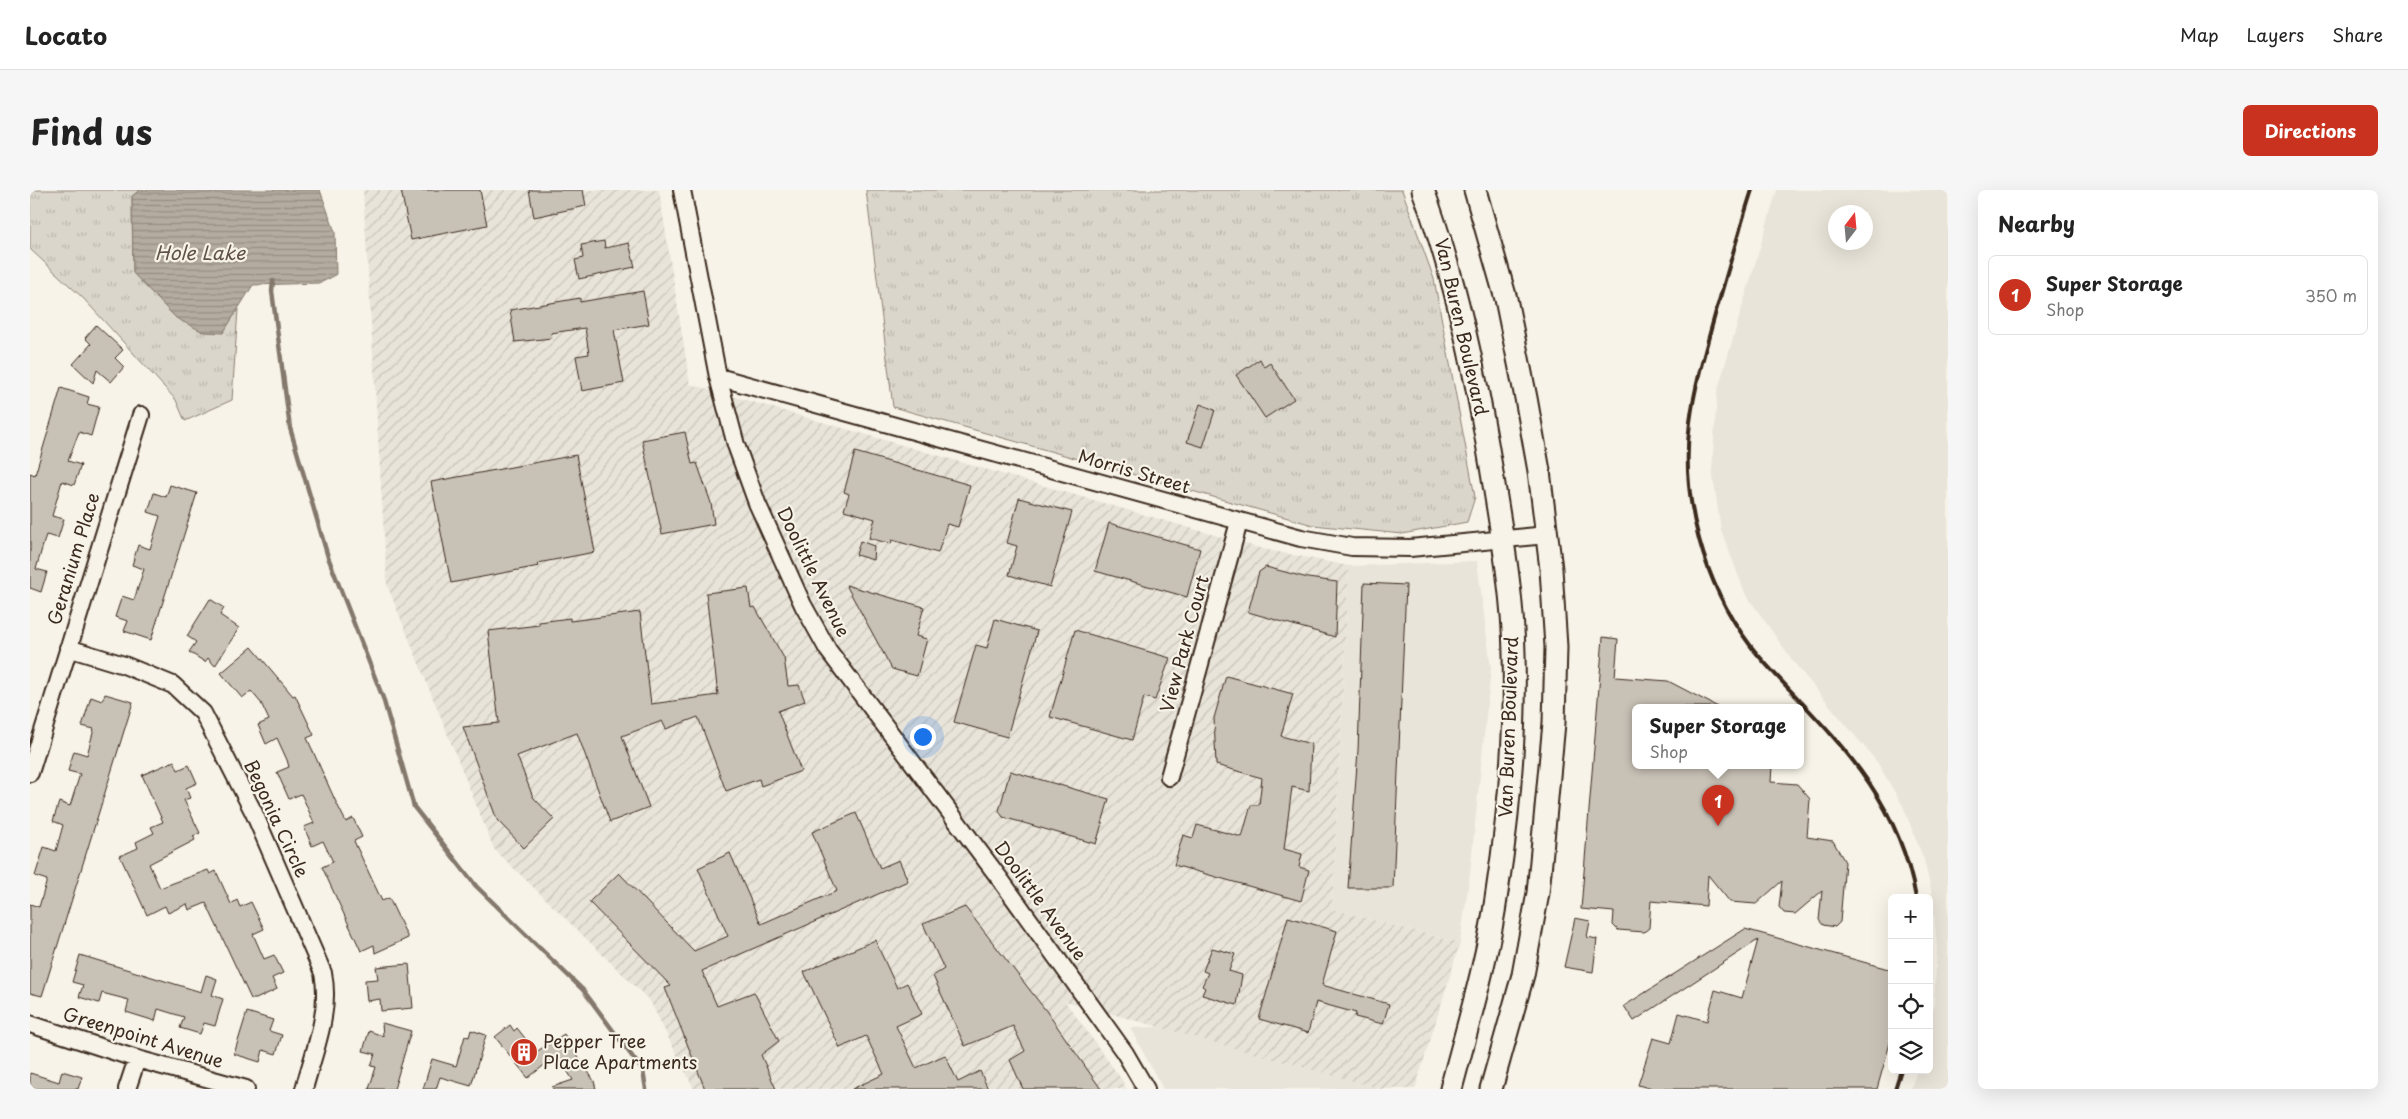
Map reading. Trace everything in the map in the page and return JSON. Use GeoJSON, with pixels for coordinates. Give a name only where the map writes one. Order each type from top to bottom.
{"type":"FeatureCollection","features":[{"type":"Feature","properties":{"kind":"main road","name":"Van Buren Boulevard"},"geometry":{"type":"LineString","coordinates":[[1423,190],[1440,236],[1479,393],[1508,572],[1514,654],[1506,820],[1497,893],[1484,962],[1451,1089]]}},
{"type":"Feature","properties":{"kind":"main road"},"geometry":{"type":"LineString","coordinates":[[1475,190],[1506,300],[1539,471],[1547,535],[1556,647],[1554,723],[1544,843],[1523,975],[1490,1089]]}},
{"type":"Feature","properties":{"kind":"street","name":"Doolittle Avenue"},"geometry":{"type":"LineString","coordinates":[[682,190],[718,377],[736,445],[757,503],[803,604],[828,650],[1000,878],[1125,1053],[1146,1089]]}},
{"type":"Feature","properties":{"kind":"street","name":"Morris Street"},"geometry":{"type":"LineString","coordinates":[[718,377],[1301,538],[1352,547],[1410,548],[1547,535]]}},
{"type":"Feature","properties":{"kind":"street","name":"Geranium Place"},"geometry":{"type":"LineString","coordinates":[[30,773],[140,415]]}},
{"type":"Feature","properties":{"kind":"street","name":"View Park Court"},"geometry":{"type":"LineString","coordinates":[[1169,777],[1239,522]]}},
{"type":"Feature","properties":{"kind":"street","name":"Begonia Circle"},"geometry":{"type":"LineString","coordinates":[[68,648],[124,665],[173,685],[203,713],[254,813],[323,973],[326,990],[325,1015],[304,1089]]}},
{"type":"Feature","properties":{"kind":"street","name":"Greenpoint Avenue"},"geometry":{"type":"LineString","coordinates":[[30,1024],[137,1059],[246,1089]]}},
{"type":"Feature","properties":{"kind":"street"},"geometry":{"type":"LineString","coordinates":[[127,1089],[137,1059]]}},
{"type":"Feature","properties":{"kind":"shaded area"},"geometry":{"type":"Polygon","coordinates":[[[363,190],[659,190],[690,384],[1263,549],[1349,566],[1332,909],[1460,943],[1415,1089],[1382,1089],[1065,1001],[1122,1080],[1126,1089],[694,1089],[650,1001],[494,849],[387,585],[363,190]]]}},
{"type":"Feature","properties":{"kind":"shaded area"},"geometry":{"type":"Polygon","coordinates":[[[1777,190],[1948,190],[1948,1089],[1911,1089],[1916,1074],[1933,1074],[1933,1008],[1937,949],[1933,894],[1924,860],[1903,806],[1877,762],[1795,664],[1745,593],[1721,530],[1712,470],[1717,392],[1777,190]]]}},
{"type":"Feature","properties":{"kind":"shaded area"},"geometry":{"type":"Polygon","coordinates":[[[1477,561],[1491,668],[1470,873],[1460,943],[1332,909],[1349,566],[1477,561]]]}},
{"type":"Feature","properties":{"kind":"shaded area"},"geometry":{"type":"Polygon","coordinates":[[[1187,1026],[1386,1089],[1163,1089],[1130,1028],[1187,1026]]]}},
{"type":"Feature","properties":{"kind":"green space"},"geometry":{"type":"Polygon","coordinates":[[[30,190],[140,190],[132,196],[133,273],[176,318],[223,333],[238,309],[232,400],[185,421],[176,400],[83,298],[30,249],[30,190]]]}},
{"type":"Feature","properties":{"kind":"green space"},"geometry":{"type":"Polygon","coordinates":[[[866,190],[1402,190],[1434,279],[1475,497],[1467,522],[1402,534],[1313,525],[893,407],[866,190]]]}},
{"type":"Feature","properties":{"kind":"water","name":"Hole Lake"},"geometry":{"type":"Polygon","coordinates":[[[140,190],[320,190],[335,232],[336,275],[320,283],[253,285],[223,333],[203,332],[176,318],[133,273],[132,196],[140,190]]]}},
{"type":"Feature","properties":{"kind":"building"},"geometry":{"type":"Polygon","coordinates":[[[401,190],[480,190],[487,225],[411,240],[401,190]]]}},
{"type":"Feature","properties":{"kind":"building"},"geometry":{"type":"Polygon","coordinates":[[[529,190],[583,190],[586,206],[534,217],[529,190]]]}},
{"type":"Feature","properties":{"kind":"building"},"geometry":{"type":"Polygon","coordinates":[[[604,241],[605,248],[629,243],[635,267],[579,279],[575,260],[583,258],[581,245],[604,241]]]}},
{"type":"Feature","properties":{"kind":"building"},"geometry":{"type":"Polygon","coordinates":[[[643,291],[649,324],[614,330],[624,383],[582,391],[576,356],[589,354],[585,328],[551,333],[552,338],[515,342],[510,310],[580,298],[580,302],[643,291]]]}},
{"type":"Feature","properties":{"kind":"building"},"geometry":{"type":"Polygon","coordinates":[[[96,325],[123,350],[115,358],[124,367],[111,382],[97,370],[93,383],[73,364],[91,344],[85,338],[96,325]]]}},
{"type":"Feature","properties":{"kind":"building"},"geometry":{"type":"Polygon","coordinates":[[[1260,359],[1264,367],[1270,363],[1294,399],[1265,418],[1236,375],[1260,359]]]}},
{"type":"Feature","properties":{"kind":"building"},"geometry":{"type":"Polygon","coordinates":[[[61,388],[89,397],[87,404],[99,407],[91,436],[79,432],[68,461],[81,465],[74,485],[62,481],[52,516],[64,519],[58,538],[46,535],[36,569],[47,572],[41,592],[30,588],[30,473],[35,475],[61,388]]]}},
{"type":"Feature","properties":{"kind":"building"},"geometry":{"type":"Polygon","coordinates":[[[1200,404],[1215,410],[1203,447],[1187,442],[1200,404]]]}},
{"type":"Feature","properties":{"kind":"building"},"geometry":{"type":"Polygon","coordinates":[[[685,432],[692,464],[697,463],[711,503],[714,524],[662,534],[642,440],[685,432]]]}},
{"type":"Feature","properties":{"kind":"building"},"geometry":{"type":"Polygon","coordinates":[[[855,452],[970,485],[958,527],[947,524],[938,553],[892,540],[891,544],[869,538],[875,519],[844,510],[849,494],[844,492],[855,452]]]}},
{"type":"Feature","properties":{"kind":"building"},"geometry":{"type":"Polygon","coordinates":[[[576,455],[595,552],[538,563],[539,566],[451,583],[431,482],[576,455]]]}},
{"type":"Feature","properties":{"kind":"building"},"geometry":{"type":"Polygon","coordinates":[[[170,485],[197,493],[151,640],[124,631],[128,621],[115,617],[122,596],[134,600],[144,569],[132,565],[138,545],[150,549],[160,516],[148,512],[154,493],[166,497],[170,485]]]}},
{"type":"Feature","properties":{"kind":"building"},"geometry":{"type":"Polygon","coordinates":[[[1019,498],[1072,512],[1050,587],[1009,575],[1017,546],[1007,543],[1019,498]]]}},
{"type":"Feature","properties":{"kind":"building"},"geometry":{"type":"Polygon","coordinates":[[[1109,523],[1200,549],[1187,597],[1095,571],[1109,523]]]}},
{"type":"Feature","properties":{"kind":"building"},"geometry":{"type":"Polygon","coordinates":[[[860,541],[874,546],[873,560],[856,555],[860,541]]]}},
{"type":"Feature","properties":{"kind":"building"},"geometry":{"type":"Polygon","coordinates":[[[1266,567],[1308,578],[1337,582],[1335,637],[1248,612],[1259,572],[1266,567]]]}},
{"type":"Feature","properties":{"kind":"building"},"geometry":{"type":"Polygon","coordinates":[[[1364,583],[1406,585],[1393,888],[1348,888],[1358,750],[1364,583]]]}},
{"type":"Feature","properties":{"kind":"building"},"geometry":{"type":"Polygon","coordinates":[[[846,585],[924,607],[916,636],[927,639],[917,676],[892,669],[846,585]]]}},
{"type":"Feature","properties":{"kind":"building"},"geometry":{"type":"Polygon","coordinates":[[[748,588],[751,608],[755,607],[784,658],[788,686],[799,685],[805,701],[778,711],[801,771],[761,786],[759,779],[726,791],[698,717],[666,729],[662,721],[622,736],[649,807],[610,822],[577,733],[517,756],[533,797],[554,819],[524,848],[497,820],[463,727],[499,723],[488,631],[539,625],[539,622],[570,618],[570,621],[640,612],[651,704],[718,695],[706,593],[748,588]]]}},
{"type":"Feature","properties":{"kind":"building"},"geometry":{"type":"Polygon","coordinates":[[[210,599],[224,608],[220,615],[239,628],[215,666],[208,658],[205,662],[189,652],[196,642],[187,636],[210,599]]]}},
{"type":"Feature","properties":{"kind":"building"},"geometry":{"type":"Polygon","coordinates":[[[995,619],[1037,631],[1007,737],[954,722],[976,645],[987,648],[995,619]]]}},
{"type":"Feature","properties":{"kind":"building"},"geometry":{"type":"Polygon","coordinates":[[[1075,630],[1170,658],[1155,700],[1144,697],[1132,740],[1050,717],[1075,630]]]}},
{"type":"Feature","properties":{"kind":"building"},"geometry":{"type":"Polygon","coordinates":[[[1603,637],[1618,639],[1615,677],[1668,681],[1712,704],[1632,704],[1632,769],[1772,769],[1771,782],[1797,784],[1810,799],[1807,837],[1833,841],[1845,862],[1840,922],[1835,927],[1823,925],[1819,920],[1822,891],[1795,914],[1784,913],[1779,907],[1782,881],[1756,904],[1730,902],[1708,875],[1706,906],[1651,901],[1649,928],[1644,932],[1618,930],[1613,925],[1614,912],[1581,909],[1603,637]]]}},
{"type":"Feature","properties":{"kind":"building"},"geometry":{"type":"Polygon","coordinates":[[[252,647],[293,696],[295,695],[314,735],[307,738],[335,800],[346,822],[353,818],[362,837],[354,841],[382,901],[389,898],[408,938],[375,953],[374,945],[361,951],[322,867],[333,862],[323,841],[312,846],[304,827],[314,823],[304,800],[301,794],[289,799],[277,772],[289,767],[277,738],[266,744],[258,725],[269,720],[261,703],[251,691],[242,698],[221,673],[252,647]]]}},
{"type":"Feature","properties":{"kind":"building"},"geometry":{"type":"Polygon","coordinates":[[[1226,676],[1293,694],[1281,736],[1311,744],[1309,791],[1292,787],[1284,849],[1302,854],[1299,867],[1309,870],[1301,901],[1174,865],[1183,835],[1193,838],[1197,825],[1242,837],[1251,805],[1259,805],[1262,778],[1216,765],[1214,718],[1226,676]]]}},
{"type":"Feature","properties":{"kind":"building"},"geometry":{"type":"Polygon","coordinates":[[[105,694],[133,702],[42,996],[30,993],[30,904],[39,907],[47,880],[35,876],[44,847],[56,851],[63,825],[53,821],[59,802],[70,806],[80,774],[68,771],[74,751],[87,755],[94,729],[82,726],[91,697],[102,701],[105,694]]]}},
{"type":"Feature","properties":{"kind":"building"},"geometry":{"type":"Polygon","coordinates":[[[174,761],[178,770],[189,765],[197,783],[186,788],[190,798],[184,800],[200,833],[193,836],[195,840],[149,864],[160,888],[208,870],[210,874],[216,871],[231,904],[237,900],[240,907],[251,902],[264,929],[253,934],[264,959],[274,955],[283,973],[272,978],[277,989],[256,999],[251,999],[206,903],[189,910],[187,904],[168,913],[165,906],[147,915],[120,856],[138,848],[136,842],[154,833],[151,827],[163,822],[142,775],[174,761]]]}},
{"type":"Feature","properties":{"kind":"building"},"geometry":{"type":"Polygon","coordinates":[[[1010,771],[1109,799],[1096,844],[1003,817],[999,811],[1010,771]]]}},
{"type":"Feature","properties":{"kind":"building"},"geometry":{"type":"Polygon","coordinates":[[[856,813],[880,868],[899,860],[908,881],[702,971],[717,1006],[754,992],[779,1041],[761,1055],[776,1089],[705,1089],[665,988],[671,986],[589,902],[619,873],[694,951],[728,936],[698,868],[730,853],[761,924],[837,891],[812,832],[856,813]]]}},
{"type":"Feature","properties":{"kind":"building"},"geometry":{"type":"Polygon","coordinates":[[[965,907],[1047,1012],[1101,1089],[1023,1089],[1010,1060],[1025,1051],[1013,1026],[965,1046],[933,976],[944,969],[923,924],[965,907]]]}},
{"type":"Feature","properties":{"kind":"building"},"geometry":{"type":"Polygon","coordinates":[[[1288,917],[1337,931],[1322,985],[1389,1004],[1383,1024],[1355,1017],[1356,1013],[1316,1002],[1308,1033],[1259,1019],[1288,917]]]}},
{"type":"Feature","properties":{"kind":"building"},"geometry":{"type":"Polygon","coordinates":[[[1575,918],[1590,921],[1587,937],[1597,939],[1593,972],[1564,967],[1575,918]]]}},
{"type":"Feature","properties":{"kind":"building"},"geometry":{"type":"Polygon","coordinates":[[[1745,929],[1888,969],[1888,1050],[1877,1089],[1652,1089],[1638,1085],[1653,1038],[1671,1043],[1679,1013],[1707,1021],[1715,990],[1742,998],[1758,940],[1634,1021],[1624,1006],[1745,929]]]}},
{"type":"Feature","properties":{"kind":"building"},"geometry":{"type":"Polygon","coordinates":[[[875,940],[897,988],[907,983],[922,1014],[896,1026],[916,1068],[945,1055],[958,1082],[980,1071],[988,1089],[852,1089],[884,1074],[866,1036],[840,1048],[804,972],[875,940]]]}},
{"type":"Feature","properties":{"kind":"building"},"geometry":{"type":"Polygon","coordinates":[[[1212,948],[1235,954],[1229,971],[1242,975],[1237,1005],[1202,995],[1205,988],[1202,986],[1208,973],[1203,971],[1212,948]]]}},
{"type":"Feature","properties":{"kind":"building"},"geometry":{"type":"Polygon","coordinates":[[[80,955],[201,992],[206,975],[217,979],[212,995],[223,999],[215,1026],[204,1023],[200,1034],[180,1028],[184,1017],[158,1009],[155,1021],[126,1012],[129,1000],[102,993],[99,1003],[79,997],[83,985],[72,982],[80,955]]]}},
{"type":"Feature","properties":{"kind":"building"},"geometry":{"type":"Polygon","coordinates":[[[409,964],[413,1008],[381,1011],[380,999],[367,1001],[365,980],[378,979],[376,967],[409,964]]]}},
{"type":"Feature","properties":{"kind":"building"},"geometry":{"type":"Polygon","coordinates":[[[247,1012],[273,1020],[269,1031],[282,1035],[276,1054],[263,1050],[260,1062],[234,1054],[247,1012]]]}},
{"type":"Feature","properties":{"kind":"building"},"geometry":{"type":"Polygon","coordinates":[[[382,1023],[411,1031],[394,1089],[369,1089],[376,1067],[371,1066],[375,1054],[363,1051],[369,1031],[383,1036],[382,1023]]]}},
{"type":"Feature","properties":{"kind":"building"},"geometry":{"type":"Polygon","coordinates":[[[510,1025],[514,1031],[517,1028],[536,1052],[564,1034],[594,1081],[596,1089],[553,1089],[552,1087],[573,1080],[557,1055],[528,1078],[495,1037],[510,1025]]]}},
{"type":"Feature","properties":{"kind":"building"},"geometry":{"type":"Polygon","coordinates":[[[471,1030],[486,1035],[471,1086],[440,1077],[436,1089],[423,1089],[432,1059],[456,1066],[465,1036],[469,1037],[471,1030]]]}},
{"type":"Feature","properties":{"kind":"building"},"geometry":{"type":"Polygon","coordinates":[[[62,1071],[82,1077],[78,1089],[30,1089],[30,1073],[59,1082],[62,1071]]]}},
{"type":"Feature","properties":{"kind":"waterway"},"geometry":{"type":"LineString","coordinates":[[273,281],[272,291],[290,428],[328,557],[383,698],[414,807],[476,886],[583,990],[643,1071],[646,1089]]}},
{"type":"Feature","properties":{"kind":"railway"},"geometry":{"type":"LineString","coordinates":[[1752,190],[1701,366],[1690,422],[1689,480],[1692,510],[1699,539],[1708,568],[1720,595],[1750,645],[1803,704]]}},
{"type":"Feature","properties":{"kind":"railway"},"geometry":{"type":"LineString","coordinates":[[1804,706],[1852,759],[1885,809],[1898,836],[1915,894]]}},
{"type":"Feature","properties":{"kind":"railway"},"geometry":{"type":"LineString","coordinates":[[1895,1089],[1900,1074]]}},
{"type":"Feature","properties":{"kind":"place","name":"Super Storage"},"geometry":{"type":"Point","coordinates":[1718,826]}},
{"type":"Feature","properties":{"kind":"place","name":"Pepper Tree Place Apartments"},"geometry":{"type":"Point","coordinates":[524,1052]}}]}
